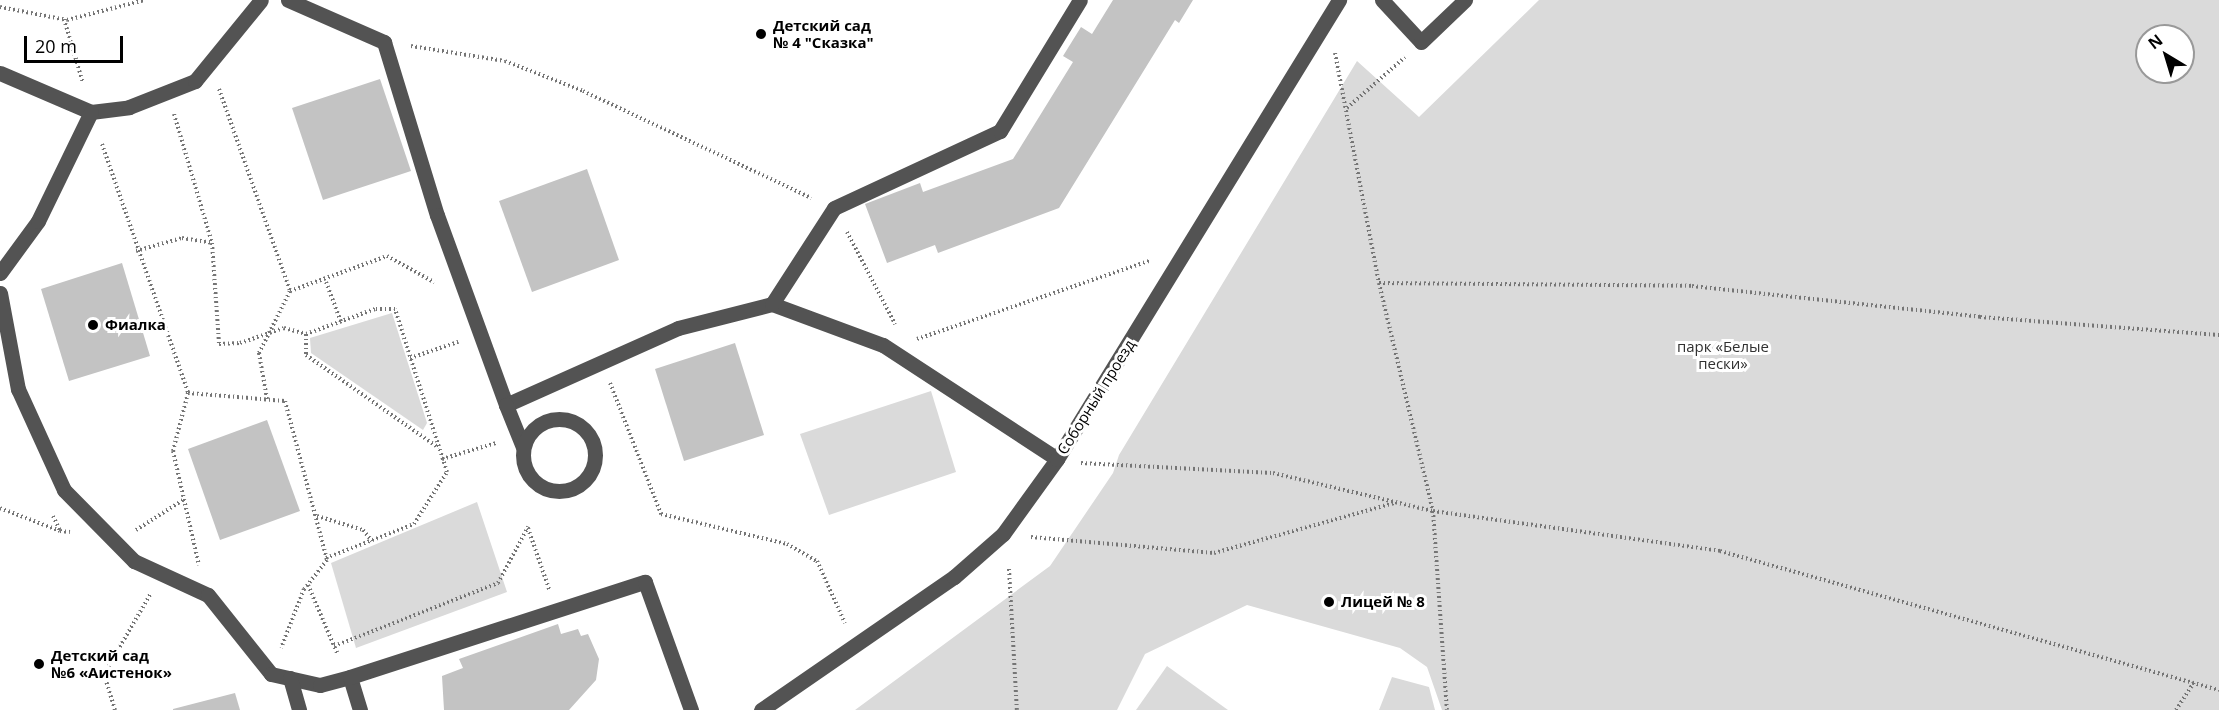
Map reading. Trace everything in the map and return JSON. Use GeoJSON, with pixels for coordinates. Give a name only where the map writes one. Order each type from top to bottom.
{"type":"FeatureCollection","features":[{"type":"Feature","properties":{"kind":"street"},"geometry":{"type":"LineString","coordinates":[[0,73],[91,112],[129,107],[195,81],[261,0]]}},
{"type":"Feature","properties":{"kind":"street"},"geometry":{"type":"LineString","coordinates":[[288,0],[384,42],[437,215],[523,447],[532,481],[554,492],[578,487],[596,456],[588,434],[569,420],[536,427],[523,447]]}},
{"type":"Feature","properties":{"kind":"street"},"geometry":{"type":"LineString","coordinates":[[772,304],[834,208],[1000,131],[1080,0]]}},
{"type":"Feature","properties":{"kind":"street","name":"Соборный проезд"},"geometry":{"type":"LineString","coordinates":[[762,710],[954,577],[1003,534],[1057,459],[1339,0]]}},
{"type":"Feature","properties":{"kind":"street"},"geometry":{"type":"LineString","coordinates":[[1382,0],[1421,42],[1465,0]]}},
{"type":"Feature","properties":{"kind":"street"},"geometry":{"type":"LineString","coordinates":[[0,273],[38,221],[91,112]]}},
{"type":"Feature","properties":{"kind":"street"},"geometry":{"type":"LineString","coordinates":[[0,293],[18,389],[64,490],[134,561],[208,595],[271,674],[320,685],[350,679],[645,582],[691,710]]}},
{"type":"Feature","properties":{"kind":"street"},"geometry":{"type":"LineString","coordinates":[[506,405],[678,328],[772,304],[883,345],[1057,459]]}},
{"type":"Feature","properties":{"kind":"street"},"geometry":{"type":"LineString","coordinates":[[290,678],[299,710]]}},
{"type":"Feature","properties":{"kind":"street"},"geometry":{"type":"LineString","coordinates":[[350,679],[360,710]]}},
{"type":"Feature","properties":{"kind":"path"},"geometry":{"type":"LineString","coordinates":[[0,7],[64,19],[145,0]]}},
{"type":"Feature","properties":{"kind":"path"},"geometry":{"type":"LineString","coordinates":[[64,19],[136,251],[188,393],[173,452],[198,558]]}},
{"type":"Feature","properties":{"kind":"path"},"geometry":{"type":"LineString","coordinates":[[384,42],[505,61],[583,91],[834,208],[900,336]]}},
{"type":"Feature","properties":{"kind":"path"},"geometry":{"type":"LineString","coordinates":[[1347,108],[1421,42]]}},
{"type":"Feature","properties":{"kind":"path"},"geometry":{"type":"LineString","coordinates":[[1334,47],[1379,283],[1433,511],[1447,710]]}},
{"type":"Feature","properties":{"kind":"path"},"geometry":{"type":"LineString","coordinates":[[210,63],[290,291],[259,353],[267,399]]}},
{"type":"Feature","properties":{"kind":"path"},"geometry":{"type":"LineString","coordinates":[[168,92],[212,243],[219,344],[240,343],[285,328],[306,334],[375,309],[395,309],[447,472],[414,524],[326,558],[308,584],[271,674]]}},
{"type":"Feature","properties":{"kind":"path"},"geometry":{"type":"LineString","coordinates":[[136,251],[182,238],[212,243]]}},
{"type":"Feature","properties":{"kind":"path"},"geometry":{"type":"LineString","coordinates":[[290,291],[326,282],[387,256],[446,288]]}},
{"type":"Feature","properties":{"kind":"path"},"geometry":{"type":"LineString","coordinates":[[912,342],[1154,259]]}},
{"type":"Feature","properties":{"kind":"path"},"geometry":{"type":"LineString","coordinates":[[326,282],[341,322]]}},
{"type":"Feature","properties":{"kind":"path"},"geometry":{"type":"LineString","coordinates":[[1379,283],[1692,286],[1980,317],[2219,335]]}},
{"type":"Feature","properties":{"kind":"path"},"geometry":{"type":"LineString","coordinates":[[306,334],[306,355],[439,448]]}},
{"type":"Feature","properties":{"kind":"path"},"geometry":{"type":"LineString","coordinates":[[410,358],[446,345]]}},
{"type":"Feature","properties":{"kind":"path"},"geometry":{"type":"LineString","coordinates":[[603,362],[661,514],[751,532],[817,561],[856,645]]}},
{"type":"Feature","properties":{"kind":"path"},"geometry":{"type":"LineString","coordinates":[[188,393],[285,401],[317,516],[326,558]]}},
{"type":"Feature","properties":{"kind":"path"},"geometry":{"type":"LineString","coordinates":[[442,459],[501,442]]}},
{"type":"Feature","properties":{"kind":"path"},"geometry":{"type":"LineString","coordinates":[[1057,459],[1273,473],[1433,511],[1720,551],[2219,690]]}},
{"type":"Feature","properties":{"kind":"path"},"geometry":{"type":"LineString","coordinates":[[1003,534],[1214,553],[1395,502]]}},
{"type":"Feature","properties":{"kind":"path"},"geometry":{"type":"LineString","coordinates":[[0,508],[60,531]]}},
{"type":"Feature","properties":{"kind":"path"},"geometry":{"type":"LineString","coordinates":[[317,516],[363,530],[372,541]]}},
{"type":"Feature","properties":{"kind":"path"},"geometry":{"type":"LineString","coordinates":[[334,646],[498,583],[528,527],[557,611]]}},
{"type":"Feature","properties":{"kind":"path"},"geometry":{"type":"LineString","coordinates":[[1009,568],[1017,710]]}},
{"type":"Feature","properties":{"kind":"path"},"geometry":{"type":"LineString","coordinates":[[115,710],[104,674],[163,574]]}},
{"type":"Feature","properties":{"kind":"path"},"geometry":{"type":"LineString","coordinates":[[308,584],[350,679]]}},
{"type":"Feature","properties":{"kind":"path"},"geometry":{"type":"LineString","coordinates":[[2176,710],[2194,682]]}},
{"type":"Feature","properties":{"kind":"green space","name":"парк «Белые пески»"},"geometry":{"type":"Polygon","coordinates":[[[1539,0],[2219,0],[2219,710],[1442,710],[1427,667],[1400,648],[1247,605],[1145,654],[1117,710],[855,710],[1050,566],[1113,473],[1119,455],[1357,61],[1419,117],[1539,0]]]}},
{"type":"Feature","properties":{"kind":"green space"},"geometry":{"type":"Polygon","coordinates":[[[392,313],[427,423],[423,430],[311,353],[310,338],[392,313]]]}},
{"type":"Feature","properties":{"kind":"green space"},"geometry":{"type":"Polygon","coordinates":[[[931,391],[956,472],[829,515],[800,434],[931,391]]]}},
{"type":"Feature","properties":{"kind":"green space"},"geometry":{"type":"Polygon","coordinates":[[[477,502],[507,592],[356,648],[331,563],[477,502]]]}},
{"type":"Feature","properties":{"kind":"green space"},"geometry":{"type":"Polygon","coordinates":[[[1167,666],[1228,710],[1136,710],[1167,666]]]}},
{"type":"Feature","properties":{"kind":"green space"},"geometry":{"type":"Polygon","coordinates":[[[1392,677],[1429,687],[1435,710],[1379,710],[1392,677]]]}},
{"type":"Feature","properties":{"kind":"building"},"geometry":{"type":"Polygon","coordinates":[[[1113,0],[1193,0],[1179,23],[1175,20],[1059,208],[938,253],[935,245],[887,263],[865,204],[920,183],[923,192],[1013,159],[1073,62],[1063,56],[1081,27],[1092,34],[1113,0]]]}},
{"type":"Feature","properties":{"kind":"building"},"geometry":{"type":"Polygon","coordinates":[[[380,79],[411,171],[323,200],[292,108],[380,79]]]}},
{"type":"Feature","properties":{"kind":"building"},"geometry":{"type":"Polygon","coordinates":[[[587,169],[619,260],[532,292],[499,201],[587,169]]]}},
{"type":"Feature","properties":{"kind":"building"},"geometry":{"type":"Polygon","coordinates":[[[122,263],[150,356],[69,381],[41,289],[122,263]]]}},
{"type":"Feature","properties":{"kind":"building"},"geometry":{"type":"Polygon","coordinates":[[[735,343],[764,435],[684,461],[655,369],[735,343]]]}},
{"type":"Feature","properties":{"kind":"building"},"geometry":{"type":"Polygon","coordinates":[[[267,420],[300,511],[220,540],[188,449],[267,420]]]}},
{"type":"Feature","properties":{"kind":"building"},"geometry":{"type":"Polygon","coordinates":[[[558,624],[561,634],[578,629],[581,636],[588,634],[599,659],[596,680],[569,710],[444,710],[442,676],[463,668],[459,659],[558,624]]]}},
{"type":"Feature","properties":{"kind":"building"},"geometry":{"type":"Polygon","coordinates":[[[235,693],[240,710],[173,710],[173,709],[235,693]]]}},
{"type":"Feature","properties":{"kind":"place","name":"Детский сад № 4 \"Сказка\""},"geometry":{"type":"Point","coordinates":[761,34]}},
{"type":"Feature","properties":{"kind":"place","name":"Фиалка"},"geometry":{"type":"Point","coordinates":[93,325]}},
{"type":"Feature","properties":{"kind":"place","name":"Лицей № 8"},"geometry":{"type":"Point","coordinates":[1329,602]}},
{"type":"Feature","properties":{"kind":"place","name":"Детский сад №6 «Аистенок»"},"geometry":{"type":"Point","coordinates":[39,664]}}]}
